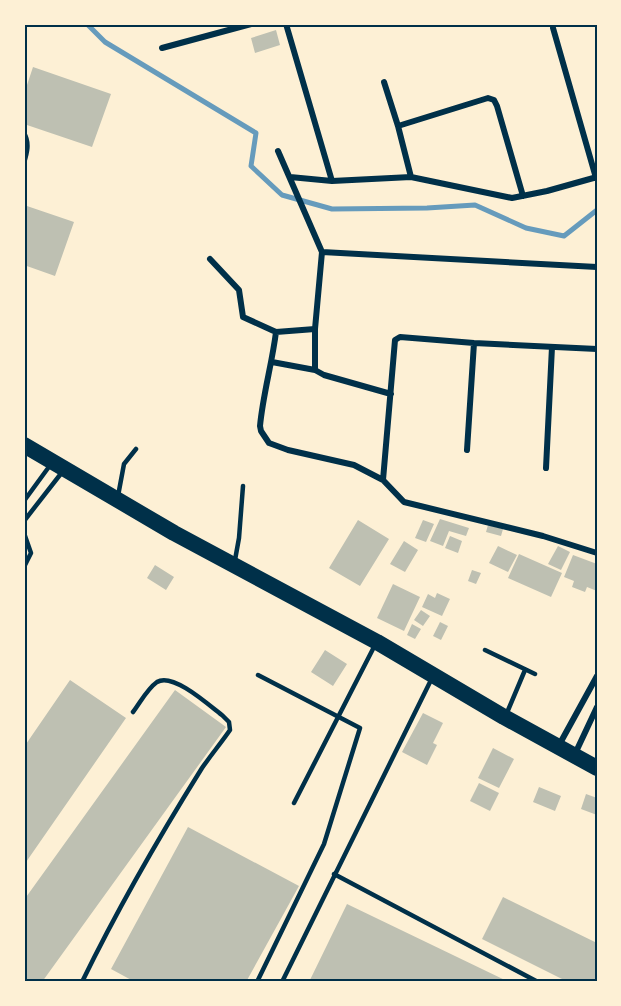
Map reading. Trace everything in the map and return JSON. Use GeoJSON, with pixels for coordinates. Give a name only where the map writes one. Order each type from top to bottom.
{"type":"FeatureCollection","features":[{"type":"Feature","properties":{"kind":"highway"},"geometry":{"type":"LineString","coordinates":[[24,445],[234,566],[377,642],[504,717],[597,768]]}},
{"type":"Feature","properties":{"kind":"street"},"geometry":{"type":"LineString","coordinates":[[162,48],[251,24]]}},
{"type":"Feature","properties":{"kind":"street"},"geometry":{"type":"LineString","coordinates":[[286,24],[332,182]]}},
{"type":"Feature","properties":{"kind":"street"},"geometry":{"type":"LineString","coordinates":[[291,177],[332,182],[411,177],[512,198],[596,178],[553,28]]}},
{"type":"Feature","properties":{"kind":"street"},"geometry":{"type":"LineString","coordinates":[[384,82],[411,177]]}},
{"type":"Feature","properties":{"kind":"street"},"geometry":{"type":"LineString","coordinates":[[398,126],[480,99],[494,100],[523,196]]}},
{"type":"Feature","properties":{"kind":"street"},"geometry":{"type":"LineString","coordinates":[[278,151],[322,252],[315,329],[315,370]]}},
{"type":"Feature","properties":{"kind":"street"},"geometry":{"type":"LineString","coordinates":[[322,252],[597,267]]}},
{"type":"Feature","properties":{"kind":"street"},"geometry":{"type":"LineString","coordinates":[[210,259],[239,290],[243,317],[276,332],[315,329]]}},
{"type":"Feature","properties":{"kind":"street"},"geometry":{"type":"LineString","coordinates":[[276,332],[272,362],[263,395],[260,426],[269,443],[288,450],[354,465],[383,480],[404,502],[543,536],[597,552]]}},
{"type":"Feature","properties":{"kind":"street"},"geometry":{"type":"LineString","coordinates":[[383,480],[395,340],[400,337],[597,349]]}},
{"type":"Feature","properties":{"kind":"street"},"geometry":{"type":"LineString","coordinates":[[467,450],[474,343]]}},
{"type":"Feature","properties":{"kind":"street"},"geometry":{"type":"LineString","coordinates":[[546,468],[552,347]]}},
{"type":"Feature","properties":{"kind":"street"},"geometry":{"type":"LineString","coordinates":[[272,362],[315,370],[324,375],[390,394]]}},
{"type":"Feature","properties":{"kind":"street"},"geometry":{"type":"LineString","coordinates":[[558,747],[597,676]]}},
{"type":"Feature","properties":{"kind":"street"},"geometry":{"type":"LineString","coordinates":[[574,756],[597,707]]}},
{"type":"Feature","properties":{"kind":"lane"},"geometry":{"type":"LineString","coordinates":[[24,134],[28,151],[24,163]]}},
{"type":"Feature","properties":{"kind":"lane"},"geometry":{"type":"LineString","coordinates":[[117,499],[124,464],[136,449]]}},
{"type":"Feature","properties":{"kind":"lane"},"geometry":{"type":"LineString","coordinates":[[24,501],[58,465]]}},
{"type":"Feature","properties":{"kind":"lane"},"geometry":{"type":"LineString","coordinates":[[24,521],[58,465]]}},
{"type":"Feature","properties":{"kind":"lane"},"geometry":{"type":"LineString","coordinates":[[234,566],[239,538],[243,486]]}},
{"type":"Feature","properties":{"kind":"lane"},"geometry":{"type":"LineString","coordinates":[[24,533],[31,553],[24,567]]}},
{"type":"Feature","properties":{"kind":"lane"},"geometry":{"type":"LineString","coordinates":[[294,803],[377,642]]}},
{"type":"Feature","properties":{"kind":"lane"},"geometry":{"type":"LineString","coordinates":[[485,651],[535,674]]}},
{"type":"Feature","properties":{"kind":"lane"},"geometry":{"type":"LineString","coordinates":[[504,717],[525,670]]}},
{"type":"Feature","properties":{"kind":"lane"},"geometry":{"type":"LineString","coordinates":[[282,982],[434,674]]}},
{"type":"Feature","properties":{"kind":"lane"},"geometry":{"type":"LineString","coordinates":[[257,982],[324,844],[360,728],[258,675]]}},
{"type":"Feature","properties":{"kind":"lane"},"geometry":{"type":"LineString","coordinates":[[82,982],[109,927],[156,845],[204,765],[230,730],[229,722],[223,716],[179,684],[169,680],[158,682],[133,712]]}},
{"type":"Feature","properties":{"kind":"lane"},"geometry":{"type":"LineString","coordinates":[[334,874],[538,982]]}},
{"type":"Feature","properties":{"kind":"building"},"geometry":{"type":"Polygon","coordinates":[[[276,30],[280,45],[255,53],[251,38],[276,30]]]}},
{"type":"Feature","properties":{"kind":"building"},"geometry":{"type":"Polygon","coordinates":[[[33,67],[111,94],[92,147],[24,124],[24,94],[33,67]]]}},
{"type":"Feature","properties":{"kind":"building"},"geometry":{"type":"Polygon","coordinates":[[[24,205],[74,222],[55,276],[24,265],[24,205]]]}},
{"type":"Feature","properties":{"kind":"building"},"geometry":{"type":"Polygon","coordinates":[[[440,519],[469,528],[466,536],[449,531],[443,546],[430,541],[440,519]]]}},
{"type":"Feature","properties":{"kind":"building"},"geometry":{"type":"Polygon","coordinates":[[[358,520],[389,539],[360,586],[329,568],[358,520]]]}},
{"type":"Feature","properties":{"kind":"building"},"geometry":{"type":"Polygon","coordinates":[[[423,520],[434,524],[426,542],[415,538],[423,520]]]}},
{"type":"Feature","properties":{"kind":"building"},"geometry":{"type":"Polygon","coordinates":[[[488,525],[503,529],[501,536],[486,532],[488,525]]]}},
{"type":"Feature","properties":{"kind":"building"},"geometry":{"type":"Polygon","coordinates":[[[450,536],[462,541],[458,553],[445,548],[450,536]]]}},
{"type":"Feature","properties":{"kind":"building"},"geometry":{"type":"Polygon","coordinates":[[[404,541],[418,550],[405,572],[390,564],[404,541]]]}},
{"type":"Feature","properties":{"kind":"building"},"geometry":{"type":"Polygon","coordinates":[[[498,546],[517,555],[508,572],[489,563],[498,546]]]}},
{"type":"Feature","properties":{"kind":"building"},"geometry":{"type":"Polygon","coordinates":[[[558,546],[570,552],[561,570],[548,564],[558,546]]]}},
{"type":"Feature","properties":{"kind":"building"},"geometry":{"type":"Polygon","coordinates":[[[519,554],[562,573],[551,597],[508,578],[519,554]]]}},
{"type":"Feature","properties":{"kind":"building"},"geometry":{"type":"Polygon","coordinates":[[[573,555],[597,564],[597,591],[587,587],[585,592],[572,587],[574,581],[564,577],[573,555]]]}},
{"type":"Feature","properties":{"kind":"building"},"geometry":{"type":"Polygon","coordinates":[[[155,565],[174,577],[166,590],[147,578],[155,565]]]}},
{"type":"Feature","properties":{"kind":"building"},"geometry":{"type":"Polygon","coordinates":[[[472,570],[481,573],[476,584],[468,581],[472,570]]]}},
{"type":"Feature","properties":{"kind":"building"},"geometry":{"type":"Polygon","coordinates":[[[393,584],[420,597],[404,631],[377,618],[393,584]]]}},
{"type":"Feature","properties":{"kind":"building"},"geometry":{"type":"Polygon","coordinates":[[[437,593],[450,599],[442,616],[422,607],[428,594],[435,598],[437,593]]]}},
{"type":"Feature","properties":{"kind":"building"},"geometry":{"type":"Polygon","coordinates":[[[421,610],[430,616],[423,626],[414,620],[421,610]]]}},
{"type":"Feature","properties":{"kind":"building"},"geometry":{"type":"Polygon","coordinates":[[[440,622],[448,626],[441,640],[433,636],[440,622]]]}},
{"type":"Feature","properties":{"kind":"building"},"geometry":{"type":"Polygon","coordinates":[[[412,624],[421,629],[415,639],[407,635],[412,624]]]}},
{"type":"Feature","properties":{"kind":"building"},"geometry":{"type":"Polygon","coordinates":[[[325,650],[347,664],[333,686],[311,672],[325,650]]]}},
{"type":"Feature","properties":{"kind":"building"},"geometry":{"type":"Polygon","coordinates":[[[70,680],[126,718],[24,865],[24,747],[70,680]]]}},
{"type":"Feature","properties":{"kind":"building"},"geometry":{"type":"Polygon","coordinates":[[[175,690],[226,727],[42,982],[24,982],[24,900],[175,690]]]}},
{"type":"Feature","properties":{"kind":"building"},"geometry":{"type":"Polygon","coordinates":[[[423,713],[443,723],[433,743],[437,745],[427,765],[402,752],[423,713]]]}},
{"type":"Feature","properties":{"kind":"building"},"geometry":{"type":"Polygon","coordinates":[[[493,748],[514,759],[499,788],[478,778],[493,748]]]}},
{"type":"Feature","properties":{"kind":"building"},"geometry":{"type":"Polygon","coordinates":[[[479,783],[499,793],[490,811],[470,801],[479,783]]]}},
{"type":"Feature","properties":{"kind":"building"},"geometry":{"type":"Polygon","coordinates":[[[539,787],[561,796],[555,811],[533,802],[539,787]]]}},
{"type":"Feature","properties":{"kind":"building"},"geometry":{"type":"Polygon","coordinates":[[[586,794],[597,798],[597,815],[581,809],[586,794]]]}},
{"type":"Feature","properties":{"kind":"building"},"geometry":{"type":"Polygon","coordinates":[[[188,827],[299,886],[246,982],[135,982],[111,969],[188,827]]]}},
{"type":"Feature","properties":{"kind":"building"},"geometry":{"type":"Polygon","coordinates":[[[503,897],[597,943],[597,982],[568,982],[482,939],[503,897]]]}},
{"type":"Feature","properties":{"kind":"building"},"geometry":{"type":"Polygon","coordinates":[[[347,904],[509,982],[309,982],[347,904]]]}},
{"type":"Feature","properties":{"kind":"waterway"},"geometry":{"type":"LineString","coordinates":[[87,24],[105,42],[256,133],[251,166],[282,195],[332,209],[475,205],[526,228],[564,236],[597,210]]}}]}
